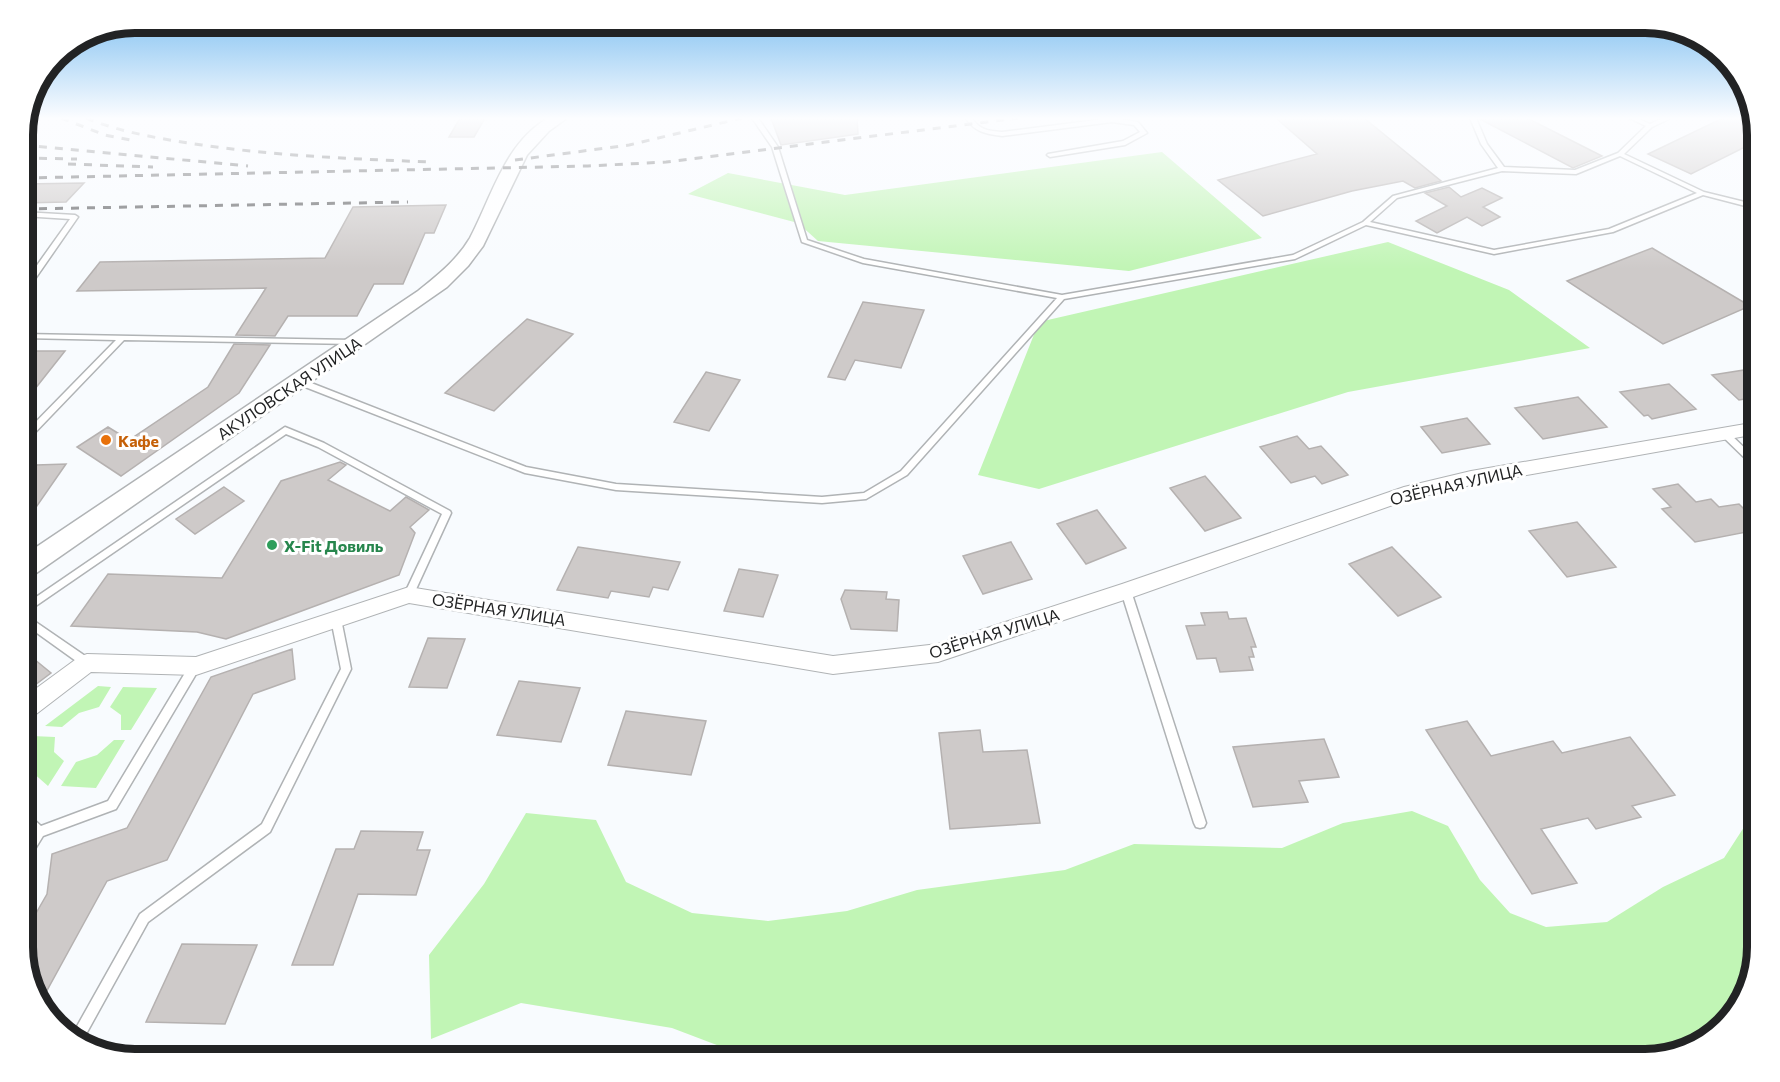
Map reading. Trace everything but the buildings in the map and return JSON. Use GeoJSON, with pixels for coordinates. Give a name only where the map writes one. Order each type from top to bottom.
{"type":"FeatureCollection","features":[{"type":"Feature","properties":{"kind":"street","name":"АКУЛОВСКАЯ УЛИЦА"},"geometry":{"type":"LineString","coordinates":[[33,562],[425,295],[448,276],[479,240],[513,168]]}},
{"type":"Feature","properties":{"kind":"street","name":"ОЗЁРНАЯ УЛИЦА"},"geometry":{"type":"LineString","coordinates":[[87,663],[196,666],[409,595],[834,665],[938,653],[1126,591],[1404,494],[1471,478],[1747,430]]}},
{"type":"Feature","properties":{"kind":"street"},"geometry":{"type":"LineString","coordinates":[[33,704],[87,663]]}},
{"type":"Feature","properties":{"kind":"lane"},"geometry":{"type":"LineString","coordinates":[[782,168],[804,241],[863,261],[1062,297],[1295,257],[1365,223],[1395,197],[1502,169],[1576,172],[1585,168]]}},
{"type":"Feature","properties":{"kind":"lane"},"geometry":{"type":"LineString","coordinates":[[1650,168],[1702,193],[1747,204]]}},
{"type":"Feature","properties":{"kind":"lane"},"geometry":{"type":"LineString","coordinates":[[1365,223],[1494,252],[1611,231],[1702,193]]}},
{"type":"Feature","properties":{"kind":"lane"},"geometry":{"type":"LineString","coordinates":[[33,215],[75,217],[33,276]]}},
{"type":"Feature","properties":{"kind":"lane"},"geometry":{"type":"LineString","coordinates":[[298,381],[525,470],[615,487],[822,500],[866,496],[904,473],[1062,297]]}},
{"type":"Feature","properties":{"kind":"lane"},"geometry":{"type":"LineString","coordinates":[[33,336],[357,342]]}},
{"type":"Feature","properties":{"kind":"lane"},"geometry":{"type":"LineString","coordinates":[[33,430],[123,337]]}},
{"type":"Feature","properties":{"kind":"lane"},"geometry":{"type":"LineString","coordinates":[[33,604],[285,430],[321,445],[447,513],[409,595]]}},
{"type":"Feature","properties":{"kind":"lane"},"geometry":{"type":"LineString","coordinates":[[1724,433],[1747,455]]}},
{"type":"Feature","properties":{"kind":"lane"},"geometry":{"type":"LineString","coordinates":[[1126,591],[1200,823]]}},
{"type":"Feature","properties":{"kind":"lane"},"geometry":{"type":"LineString","coordinates":[[80,1032],[144,918],[266,828],[346,669],[336,619]]}},
{"type":"Feature","properties":{"kind":"lane"},"geometry":{"type":"LineString","coordinates":[[33,625],[87,663]]}},
{"type":"Feature","properties":{"kind":"lane"},"geometry":{"type":"LineString","coordinates":[[33,842],[39,832],[112,805],[196,666]]}},
{"type":"Feature","properties":{"kind":"lane"},"geometry":{"type":"LineString","coordinates":[[33,826],[39,832]]}},
{"type":"Feature","properties":{"kind":"green space"},"geometry":{"type":"Polygon","coordinates":[[[1040,168],[1181,168],[1262,238],[1129,271],[818,241],[798,223],[688,194],[728,173],[845,195],[1040,168]]]}},
{"type":"Feature","properties":{"kind":"green space"},"geometry":{"type":"Polygon","coordinates":[[[1388,242],[1509,290],[1590,348],[1348,392],[1039,489],[978,475],[1039,322],[1388,242]]]}},
{"type":"Feature","properties":{"kind":"green space"},"geometry":{"type":"Polygon","coordinates":[[[98,686],[111,687],[99,707],[79,713],[62,727],[45,726],[98,686]]]}},
{"type":"Feature","properties":{"kind":"green space"},"geometry":{"type":"Polygon","coordinates":[[[123,687],[157,688],[131,730],[121,730],[121,715],[110,707],[123,687]]]}},
{"type":"Feature","properties":{"kind":"green space"},"geometry":{"type":"Polygon","coordinates":[[[33,736],[55,737],[54,752],[64,761],[48,786],[33,773],[33,736]]]}},
{"type":"Feature","properties":{"kind":"green space"},"geometry":{"type":"Polygon","coordinates":[[[114,740],[125,740],[96,788],[61,786],[76,762],[97,755],[114,740]]]}},
{"type":"Feature","properties":{"kind":"green space"},"geometry":{"type":"Polygon","coordinates":[[[1412,811],[1448,826],[1480,880],[1510,913],[1546,927],[1607,922],[1663,887],[1724,858],[1747,822],[1747,947],[1744,974],[1726,1009],[1707,1028],[1672,1046],[1659,1048],[727,1049],[672,1028],[521,1003],[431,1039],[429,955],[484,884],[526,813],[596,820],[626,882],[692,913],[768,921],[847,911],[917,890],[1065,870],[1134,844],[1282,848],[1343,823],[1412,811]]]}},
{"type":"Feature","properties":{"kind":"railway"},"geometry":{"type":"LineString","coordinates":[[33,178],[471,168]]}},
{"type":"Feature","properties":{"kind":"railway"},"geometry":{"type":"LineString","coordinates":[[33,209],[408,202]]}},
{"type":"Feature","properties":{"kind":"place","name":"Кафе"},"geometry":{"type":"Point","coordinates":[106,440]}},
{"type":"Feature","properties":{"kind":"place","name":"X-Fit Довиль"},"geometry":{"type":"Point","coordinates":[272,545]}}]}
